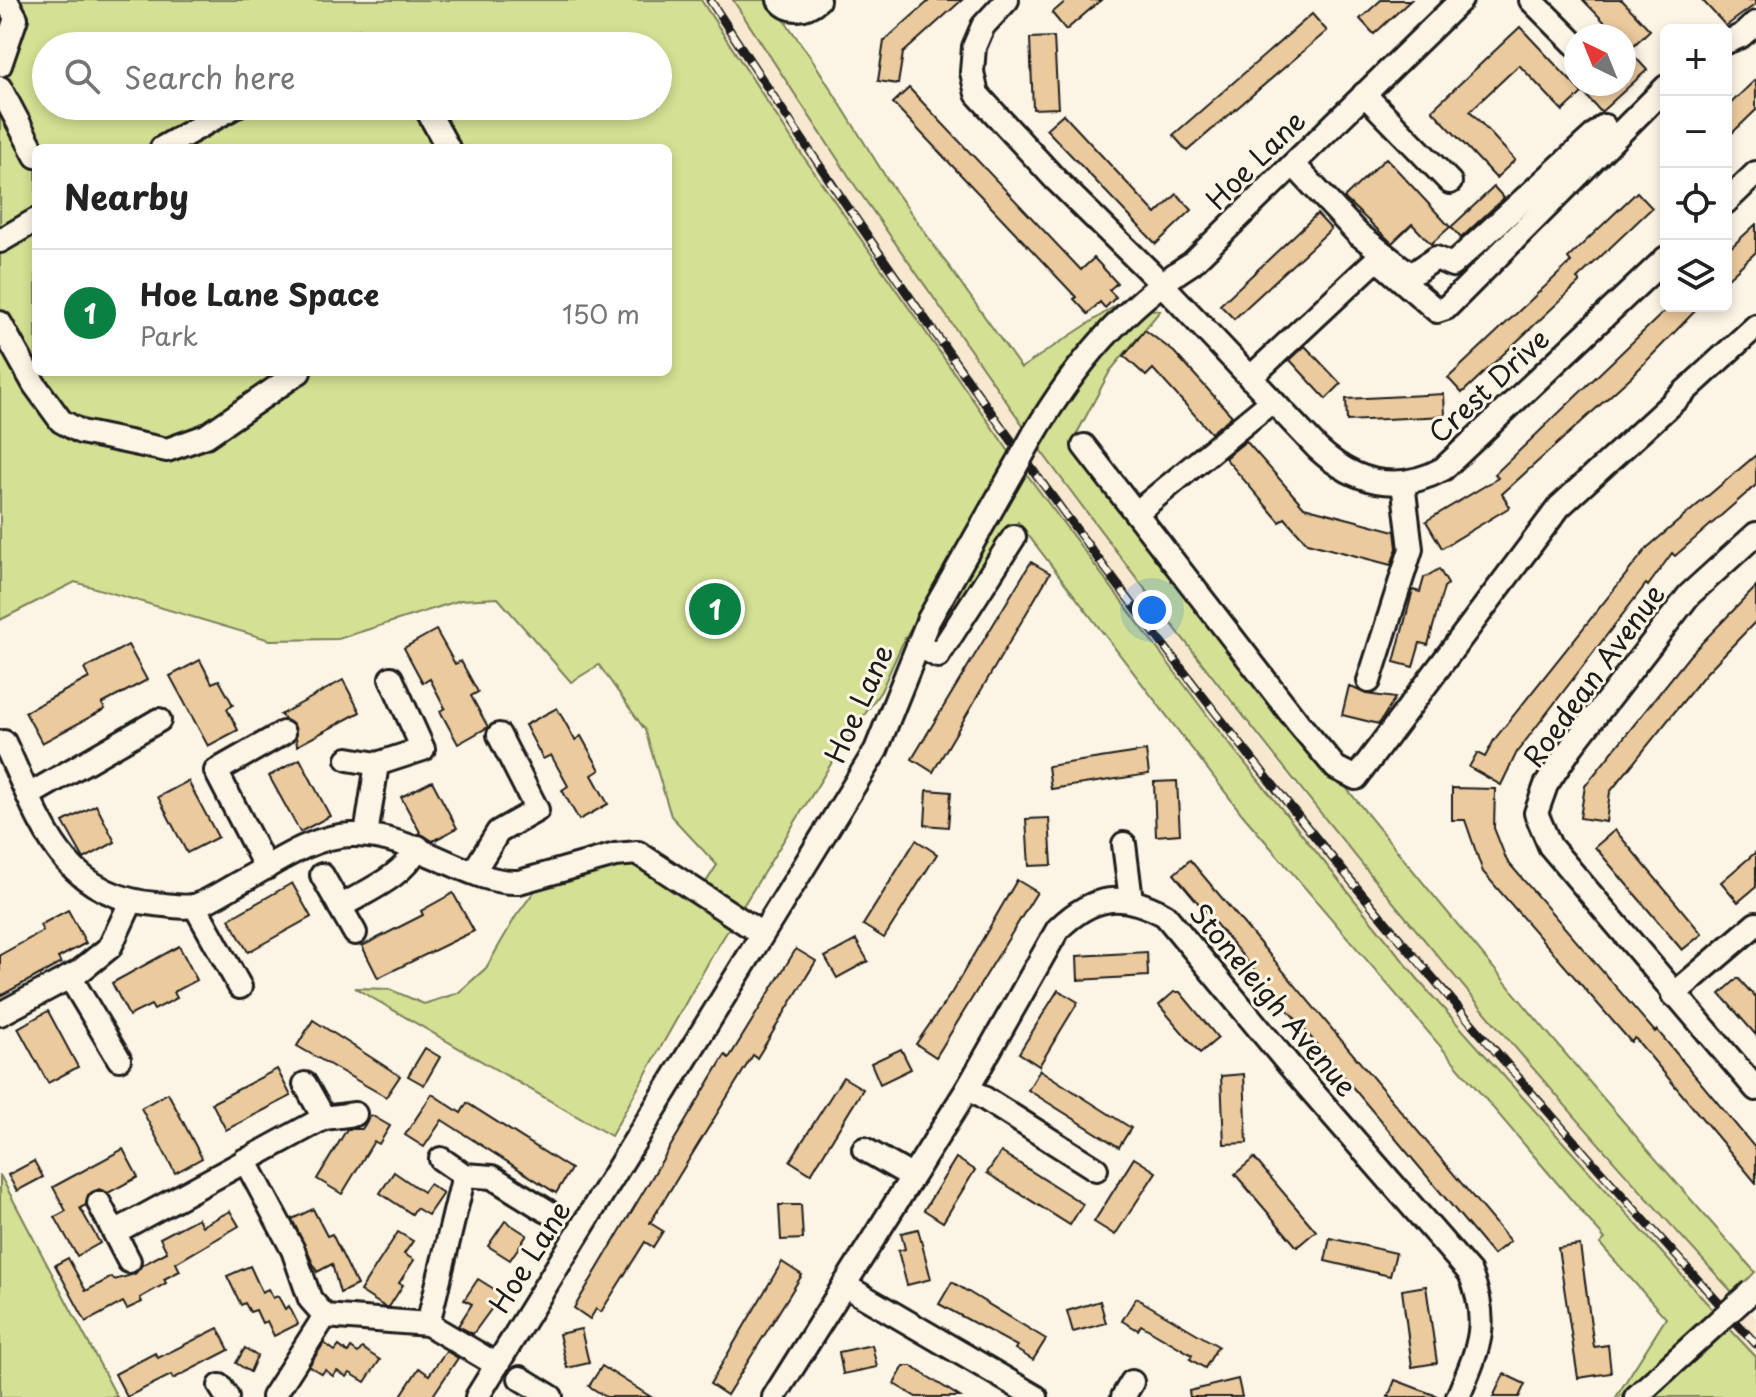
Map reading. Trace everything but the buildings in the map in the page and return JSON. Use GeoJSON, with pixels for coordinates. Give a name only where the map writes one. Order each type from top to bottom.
{"type":"FeatureCollection","features":[{"type":"Feature","properties":{"kind":"street"},"geometry":{"type":"LineString","coordinates":[[0,65],[16,18],[6,0]]}},
{"type":"Feature","properties":{"kind":"street"},"geometry":{"type":"LineString","coordinates":[[779,0],[785,7],[797,10],[818,0]]}},
{"type":"Feature","properties":{"kind":"street","name":"Crest Drive"},"geometry":{"type":"LineString","coordinates":[[1007,0],[983,26],[974,47],[972,72],[977,94],[1056,180],[1161,283],[1338,468],[1371,481],[1403,483],[1443,469],[1660,264]]}},
{"type":"Feature","properties":{"kind":"street","name":"Hoe Lane"},"geometry":{"type":"LineString","coordinates":[[477,1397],[876,750],[918,645],[1034,434],[1082,362],[1122,316],[1161,283],[1192,263],[1461,0]]}},
{"type":"Feature","properties":{"kind":"street"},"geometry":{"type":"LineString","coordinates":[[1531,0],[1564,33]]}},
{"type":"Feature","properties":{"kind":"street"},"geometry":{"type":"LineString","coordinates":[[1732,40],[1756,23]]}},
{"type":"Feature","properties":{"kind":"street"},"geometry":{"type":"LineString","coordinates":[[1,92],[32,149]]}},
{"type":"Feature","properties":{"kind":"street"},"geometry":{"type":"LineString","coordinates":[[1250,378],[1377,259],[1437,311],[1446,308],[1660,93]]}},
{"type":"Feature","properties":{"kind":"street"},"geometry":{"type":"LineString","coordinates":[[1364,94],[1450,182]]}},
{"type":"Feature","properties":{"kind":"street"},"geometry":{"type":"LineString","coordinates":[[169,144],[211,120]]}},
{"type":"Feature","properties":{"kind":"street"},"geometry":{"type":"LineString","coordinates":[[433,120],[446,144]]}},
{"type":"Feature","properties":{"kind":"street"},"geometry":{"type":"LineString","coordinates":[[1294,165],[1357,233],[1411,275],[1436,258],[1452,265],[1604,126]]}},
{"type":"Feature","properties":{"kind":"street"},"geometry":{"type":"LineString","coordinates":[[1732,196],[1756,173]]}},
{"type":"Feature","properties":{"kind":"street"},"geometry":{"type":"LineString","coordinates":[[0,241],[32,222]]}},
{"type":"Feature","properties":{"kind":"street"},"geometry":{"type":"LineString","coordinates":[[0,323],[34,384],[61,421],[81,432],[167,450],[206,436],[293,376]]}},
{"type":"Feature","properties":{"kind":"street"},"geometry":{"type":"LineString","coordinates":[[1084,446],[1308,735],[1336,768],[1356,778],[1559,507],[1756,326]]}},
{"type":"Feature","properties":{"kind":"street"},"geometry":{"type":"LineString","coordinates":[[1136,513],[1272,401]]}},
{"type":"Feature","properties":{"kind":"street"},"geometry":{"type":"LineString","coordinates":[[1369,681],[1411,549],[1403,483]]}},
{"type":"Feature","properties":{"kind":"street","name":"Roedean Avenue"},"geometry":{"type":"LineString","coordinates":[[1756,534],[1689,595],[1572,746],[1546,785],[1536,813],[1550,846],[1673,995],[1756,1089]]}},
{"type":"Feature","properties":{"kind":"street"},"geometry":{"type":"LineString","coordinates":[[918,645],[938,656],[1014,537]]}},
{"type":"Feature","properties":{"kind":"street"},"geometry":{"type":"LineString","coordinates":[[348,759],[377,764],[423,749],[391,678]]}},
{"type":"Feature","properties":{"kind":"street"},"geometry":{"type":"LineString","coordinates":[[29,795],[159,720]]}},
{"type":"Feature","properties":{"kind":"street"},"geometry":{"type":"LineString","coordinates":[[24,731],[2,743],[56,851],[80,878],[131,902],[195,906],[312,843],[347,835],[366,835],[418,847],[503,883],[519,882],[615,855],[638,853],[762,934]]}},
{"type":"Feature","properties":{"kind":"street"},"geometry":{"type":"LineString","coordinates":[[266,868],[216,771],[283,733]]}},
{"type":"Feature","properties":{"kind":"street"},"geometry":{"type":"LineString","coordinates":[[474,871],[498,832],[537,810],[499,735]]}},
{"type":"Feature","properties":{"kind":"street"},"geometry":{"type":"LineString","coordinates":[[366,835],[377,764]]}},
{"type":"Feature","properties":{"kind":"street"},"geometry":{"type":"LineString","coordinates":[[774,1397],[968,1088],[1058,929],[1077,911],[1098,902],[1131,900],[1124,844]]}},
{"type":"Feature","properties":{"kind":"street"},"geometry":{"type":"LineString","coordinates":[[340,907],[399,872],[412,860],[418,847]]}},
{"type":"Feature","properties":{"kind":"street"},"geometry":{"type":"LineString","coordinates":[[322,875],[355,933]]}},
{"type":"Feature","properties":{"kind":"street","name":"Stoneleigh Avenue"},"geometry":{"type":"LineString","coordinates":[[1131,900],[1165,915],[1399,1194],[1466,1266],[1481,1298],[1481,1343],[1458,1397]]}},
{"type":"Feature","properties":{"kind":"street"},"geometry":{"type":"LineString","coordinates":[[0,1014],[70,977],[110,947],[131,902]]}},
{"type":"Feature","properties":{"kind":"street"},"geometry":{"type":"LineString","coordinates":[[195,906],[240,987]]}},
{"type":"Feature","properties":{"kind":"street"},"geometry":{"type":"LineString","coordinates":[[1673,995],[1756,924]]}},
{"type":"Feature","properties":{"kind":"street"},"geometry":{"type":"LineString","coordinates":[[70,977],[119,1059]]}},
{"type":"Feature","properties":{"kind":"street"},"geometry":{"type":"LineString","coordinates":[[305,1084],[324,1118]]}},
{"type":"Feature","properties":{"kind":"street"},"geometry":{"type":"LineString","coordinates":[[968,1088],[1096,1169]]}},
{"type":"Feature","properties":{"kind":"street"},"geometry":{"type":"LineString","coordinates":[[115,1232],[324,1118],[355,1114]]}},
{"type":"Feature","properties":{"kind":"street"},"geometry":{"type":"LineString","coordinates":[[864,1149],[911,1176]]}},
{"type":"Feature","properties":{"kind":"street"},"geometry":{"type":"LineString","coordinates":[[441,1159],[464,1175],[492,1177],[547,1211]]}},
{"type":"Feature","properties":{"kind":"street"},"geometry":{"type":"LineString","coordinates":[[245,1160],[293,1250],[310,1299],[325,1316],[428,1324],[497,1365]]}},
{"type":"Feature","properties":{"kind":"street"},"geometry":{"type":"LineString","coordinates":[[428,1324],[464,1175]]}},
{"type":"Feature","properties":{"kind":"street"},"geometry":{"type":"LineString","coordinates":[[99,1203],[129,1261]]}},
{"type":"Feature","properties":{"kind":"street"},"geometry":{"type":"LineString","coordinates":[[844,1285],[1036,1397]]}},
{"type":"Feature","properties":{"kind":"street"},"geometry":{"type":"LineString","coordinates":[[1636,1397],[1754,1289]]}},
{"type":"Feature","properties":{"kind":"street"},"geometry":{"type":"LineString","coordinates":[[273,1397],[325,1316]]}},
{"type":"Feature","properties":{"kind":"street"},"geometry":{"type":"LineString","coordinates":[[520,1378],[551,1397]]}},
{"type":"Feature","properties":{"kind":"shaded area"},"geometry":{"type":"Polygon","coordinates":[[[701,0],[733,0],[914,271],[1153,602],[1287,775],[1422,937],[1630,1182],[1756,1318],[1756,1357],[1425,988],[1216,727],[976,409],[796,146],[701,0]]]}},
{"type":"Feature","properties":{"kind":"green space"},"geometry":{"type":"Polygon","coordinates":[[[0,0],[701,0],[796,146],[1010,453],[904,640],[881,691],[839,751],[712,956],[611,1136],[355,988],[389,989],[424,1004],[458,993],[486,968],[516,916],[540,884],[634,860],[706,882],[717,865],[671,816],[645,730],[599,665],[571,682],[498,598],[461,600],[338,639],[270,640],[75,582],[0,620],[0,0]]]}},
{"type":"Feature","properties":{"kind":"green space"},"geometry":{"type":"Polygon","coordinates":[[[733,0],[770,0],[814,62],[887,179],[1021,368],[1118,304],[1059,371],[1025,428],[856,187],[733,0]]]}},
{"type":"Feature","properties":{"kind":"green space"},"geometry":{"type":"Polygon","coordinates":[[[1150,309],[1160,311],[1110,371],[1074,439],[1238,652],[1406,862],[1578,1069],[1755,1272],[1734,1294],[1551,1090],[1375,880],[1204,666],[1038,447],[1095,366],[1135,317],[1150,309]]]}},
{"type":"Feature","properties":{"kind":"green space"},"geometry":{"type":"Polygon","coordinates":[[[1025,472],[1216,727],[1425,988],[1714,1311],[1619,1397],[1616,1397],[1666,1318],[1600,1244],[1605,1239],[1242,814],[1018,522],[947,614],[1025,472]]]}},
{"type":"Feature","properties":{"kind":"green space"},"geometry":{"type":"Polygon","coordinates":[[[0,1175],[117,1397],[0,1397],[0,1175]]]}},
{"type":"Feature","properties":{"kind":"green space"},"geometry":{"type":"Polygon","coordinates":[[[1728,1327],[1756,1357],[1756,1397],[1653,1397],[1728,1327]]]}},
{"type":"Feature","properties":{"kind":"railway"},"geometry":{"type":"LineString","coordinates":[[710,0],[905,291],[1041,481],[1181,668],[1313,835],[1437,983],[1756,1344]]}},
{"type":"Feature","properties":{"kind":"place","name":"Hoe Lane Space"},"geometry":{"type":"Point","coordinates":[715,609]}}]}
